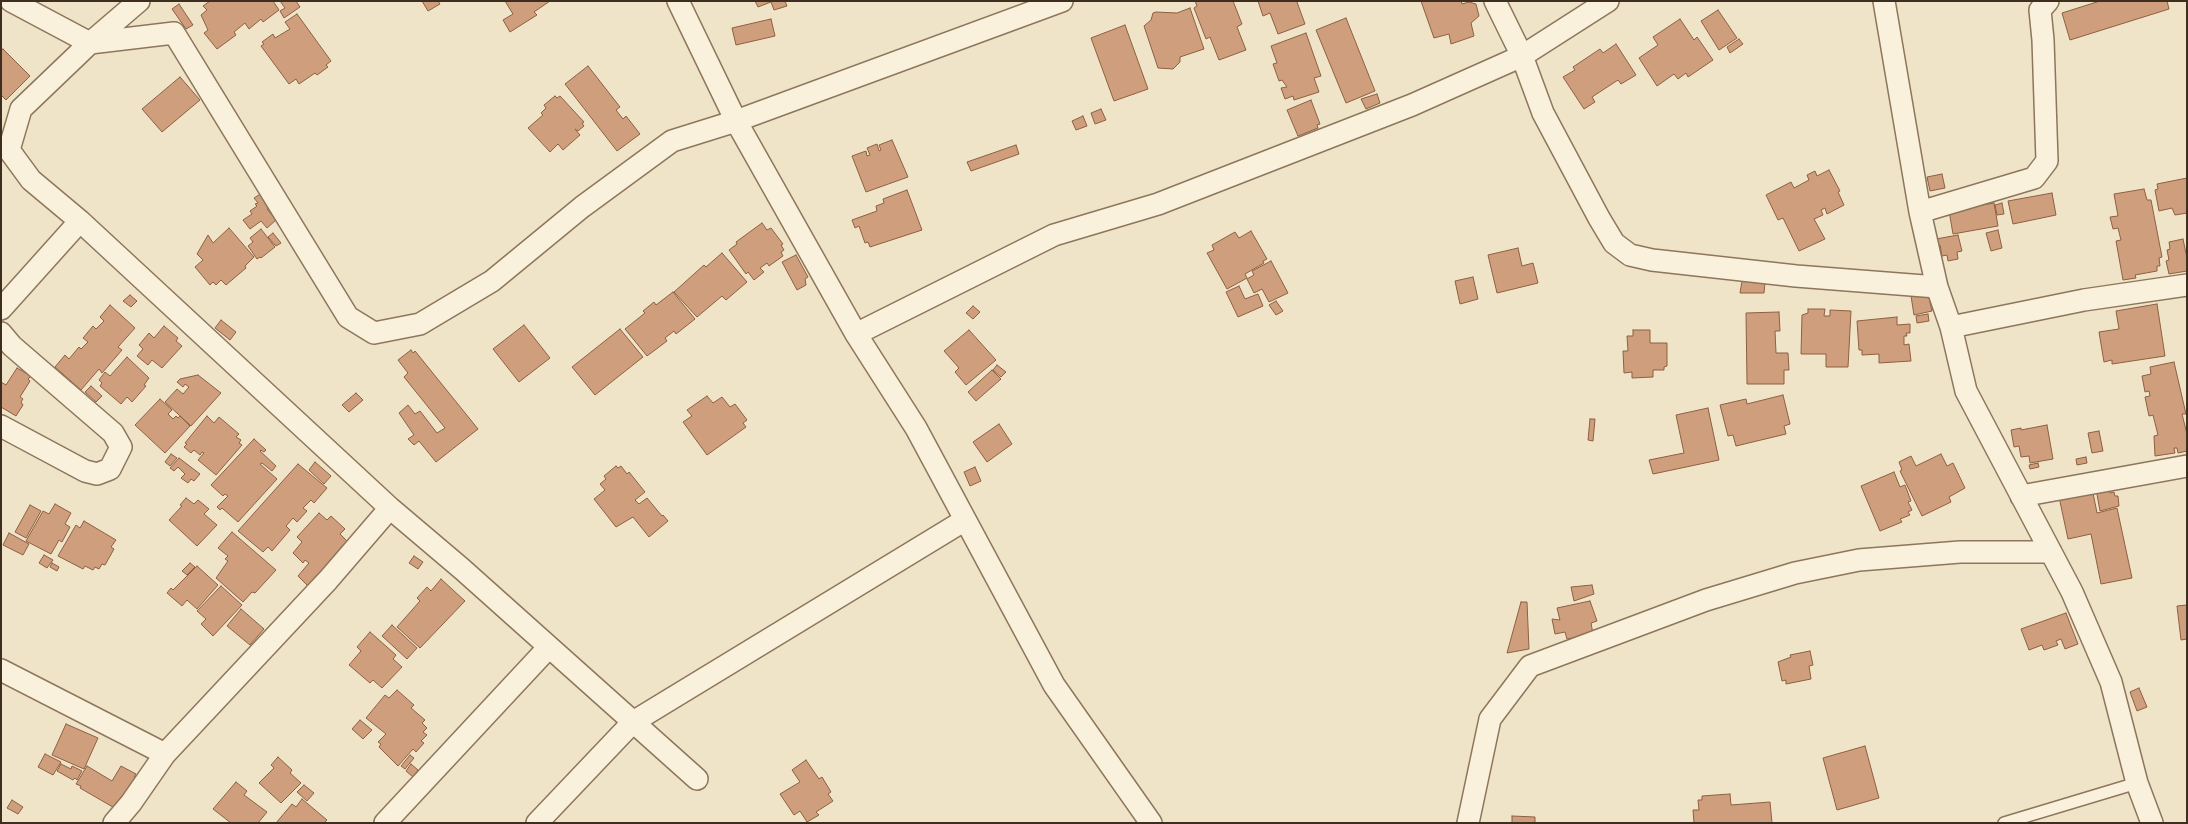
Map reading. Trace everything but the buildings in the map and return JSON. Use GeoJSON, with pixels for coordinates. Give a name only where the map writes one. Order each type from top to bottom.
{"type":"FeatureCollection","features":[{"type":"Feature","properties":{"kind":"street"},"geometry":{"type":"LineString","coordinates":[[11,1],[90,43],[174,33],[348,317],[374,333],[420,324],[492,281],[582,207],[672,141],[736,120],[1062,1]]}},
{"type":"Feature","properties":{"kind":"street"},"geometry":{"type":"LineString","coordinates":[[139,1],[90,43],[21,109],[9,150],[31,180],[80,221],[390,508],[697,779]]}},
{"type":"Feature","properties":{"kind":"street"},"geometry":{"type":"LineString","coordinates":[[678,1],[736,120],[856,334],[916,428],[1054,685],[1151,823]]}},
{"type":"Feature","properties":{"kind":"street"},"geometry":{"type":"LineString","coordinates":[[1495,1],[1522,56],[1543,113],[1599,218],[1614,242],[1630,255],[1652,260],[1796,276],[1937,287]]}},
{"type":"Feature","properties":{"kind":"street"},"geometry":{"type":"LineString","coordinates":[[856,334],[1054,235],[1158,204],[1412,105],[1522,56],[1608,1]]}},
{"type":"Feature","properties":{"kind":"street"},"geometry":{"type":"LineString","coordinates":[[1884,1],[1920,212],[1937,287],[1951,327],[1966,391],[2072,592],[2111,682],[2137,783],[2152,823]]}},
{"type":"Feature","properties":{"kind":"street"},"geometry":{"type":"LineString","coordinates":[[1920,212],[2034,178],[2047,161],[2043,40],[2040,10],[2048,1]]}},
{"type":"Feature","properties":{"kind":"street"},"geometry":{"type":"LineString","coordinates":[[1,309],[80,221]]}},
{"type":"Feature","properties":{"kind":"street"},"geometry":{"type":"LineString","coordinates":[[1951,327],[2084,300],[2187,285]]}},
{"type":"Feature","properties":{"kind":"street"},"geometry":{"type":"LineString","coordinates":[[1,333],[12,346],[113,433],[121,446],[110,469],[98,474],[85,471],[1,426]]}},
{"type":"Feature","properties":{"kind":"street"},"geometry":{"type":"LineString","coordinates":[[2021,496],[2187,466]]}},
{"type":"Feature","properties":{"kind":"street"},"geometry":{"type":"LineString","coordinates":[[114,823],[131,803],[165,754],[328,580],[390,508]]}},
{"type":"Feature","properties":{"kind":"street"},"geometry":{"type":"LineString","coordinates":[[538,823],[633,722],[965,520]]}},
{"type":"Feature","properties":{"kind":"street"},"geometry":{"type":"LineString","coordinates":[[1468,823],[1490,719],[1530,666],[1706,600],[1795,573],[1859,560],[1960,552],[2051,552]]}},
{"type":"Feature","properties":{"kind":"street"},"geometry":{"type":"LineString","coordinates":[[385,823],[549,647]]}},
{"type":"Feature","properties":{"kind":"street"},"geometry":{"type":"LineString","coordinates":[[1,670],[165,754]]}},
{"type":"Feature","properties":{"kind":"lane"},"geometry":{"type":"LineString","coordinates":[[2004,823],[2137,783]]}}]}
